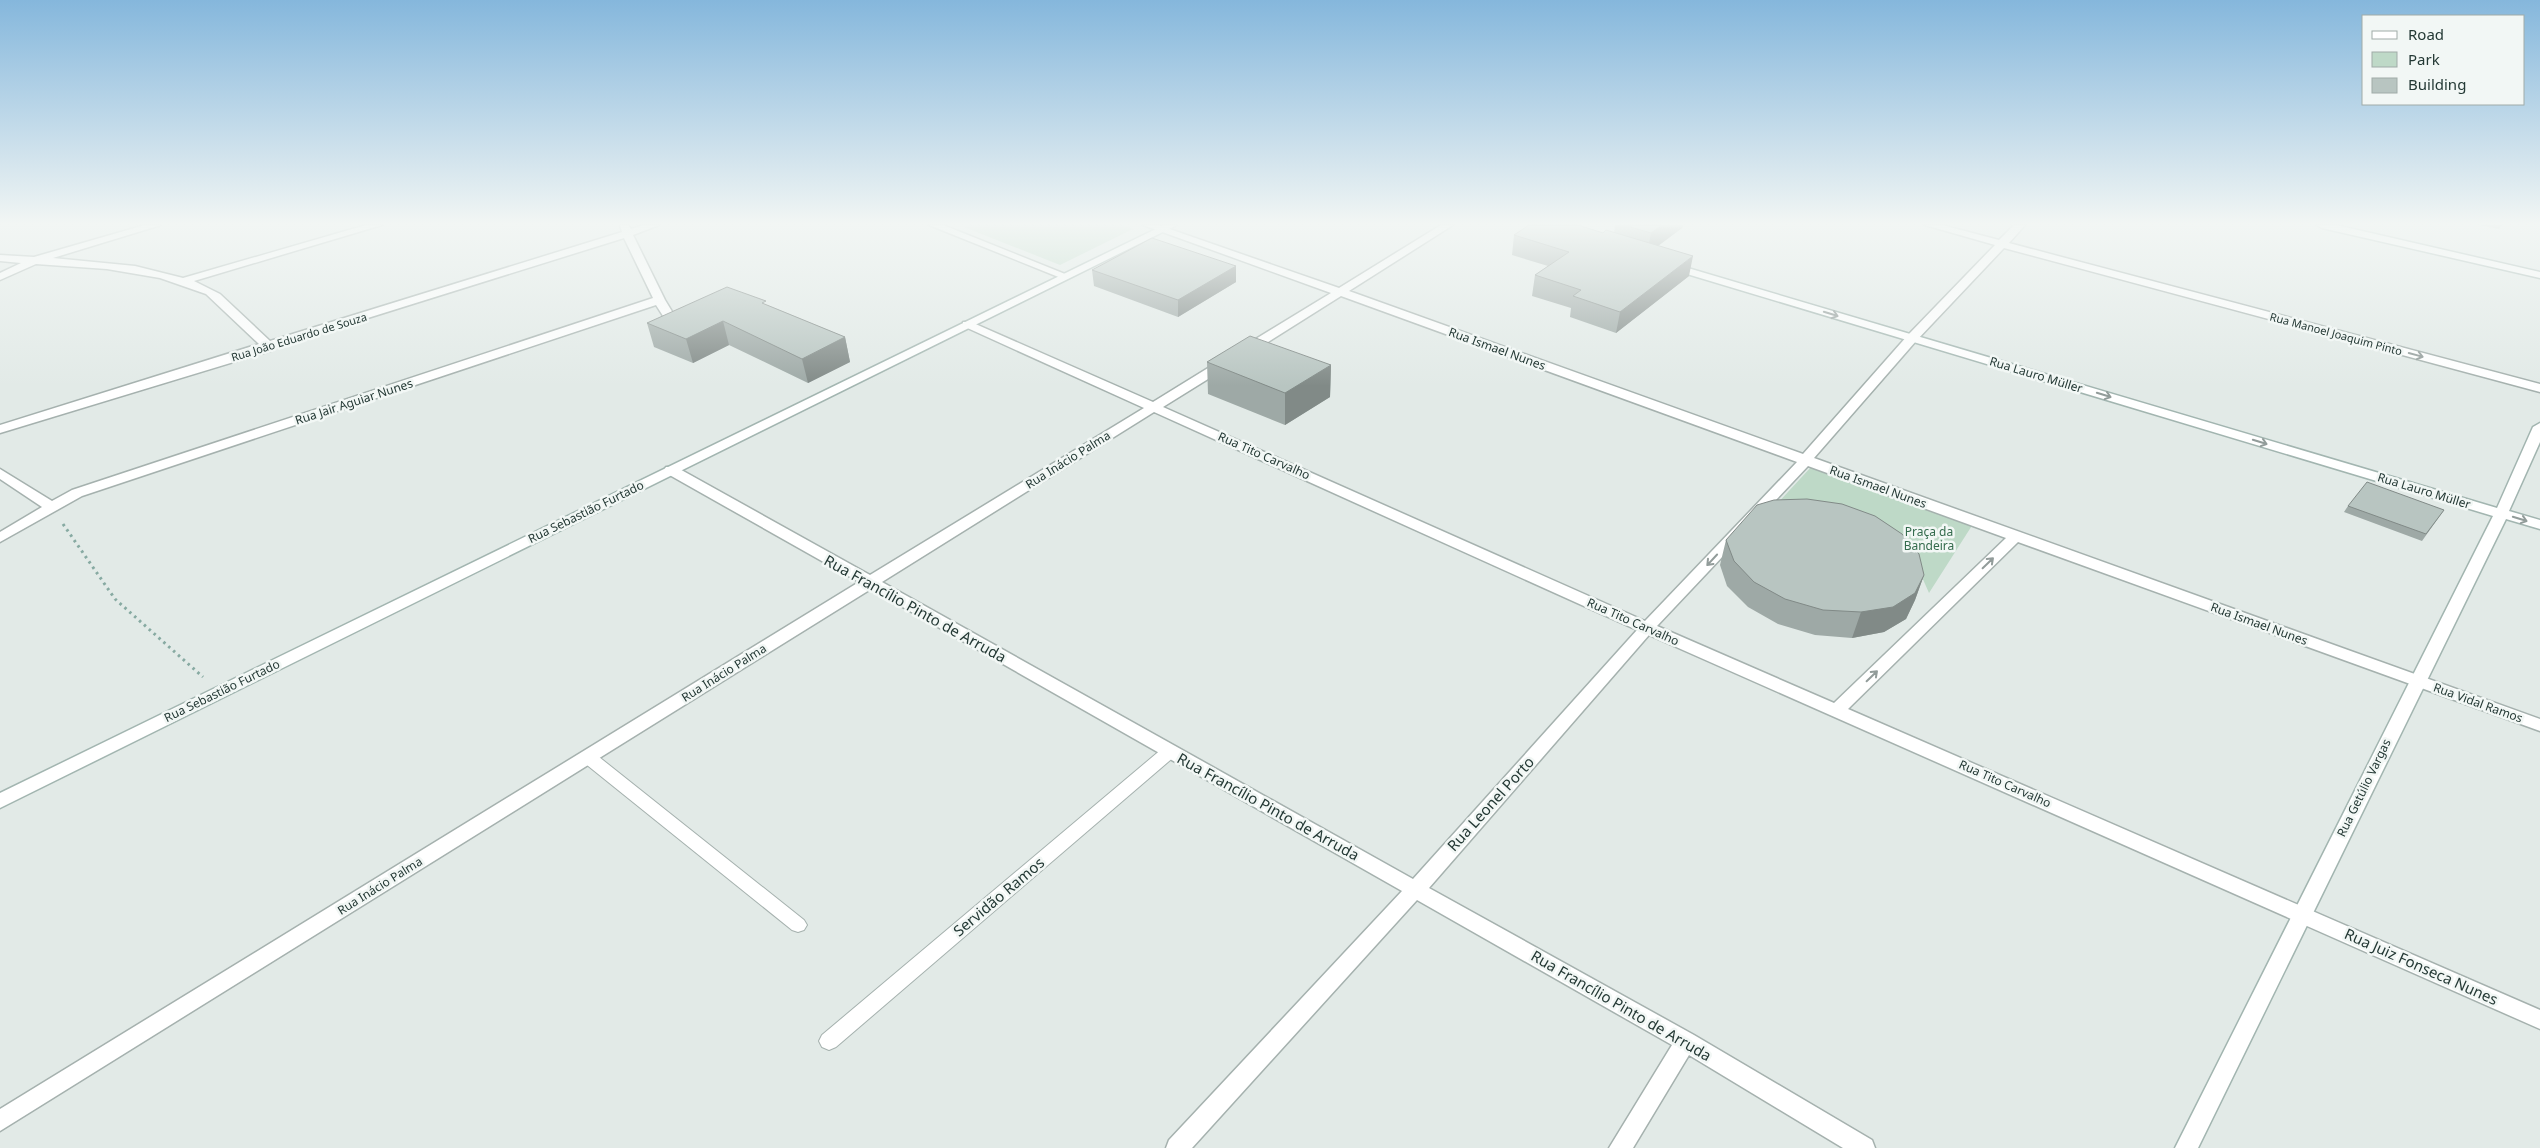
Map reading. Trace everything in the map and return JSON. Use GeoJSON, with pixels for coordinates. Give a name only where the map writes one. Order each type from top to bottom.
{"type":"FeatureCollection","features":[{"type":"Feature","properties":{"kind":"street"},"geometry":{"type":"LineString","coordinates":[[169,279],[212,293],[269,346]]}},
{"type":"Feature","properties":{"kind":"street"},"geometry":{"type":"LineString","coordinates":[[184,282],[196,279]]}},
{"type":"Feature","properties":{"kind":"street","name":"Rua João Eduardo de Souza"},"geometry":{"type":"LineString","coordinates":[[0,429],[269,346],[476,279]]}},
{"type":"Feature","properties":{"kind":"street"},"geometry":{"type":"LineString","coordinates":[[649,279],[676,328]]}},
{"type":"Feature","properties":{"kind":"street","name":"Rua Sebastião Furtado"},"geometry":{"type":"LineString","coordinates":[[0,801],[1060,279]]}},
{"type":"Feature","properties":{"kind":"street","name":"Rua Ismael Nunes"},"geometry":{"type":"LineString","coordinates":[[1303,279],[2416,681]]}},
{"type":"Feature","properties":{"kind":"street","name":"Rua Inácio Palma"},"geometry":{"type":"LineString","coordinates":[[0,1121],[1362,279]]}},
{"type":"Feature","properties":{"kind":"street","name":"Rua Lauro Müller"},"geometry":{"type":"LineString","coordinates":[[1713,279],[2540,525]]}},
{"type":"Feature","properties":{"kind":"street","name":"Rua Leonel Porto"},"geometry":{"type":"LineString","coordinates":[[1177,1148],[1415,890],[1647,628],[1805,461],[1912,338],[1969,279]]}},
{"type":"Feature","properties":{"kind":"street","name":"Rua Manoel Joaquim Pinto"},"geometry":{"type":"LineString","coordinates":[[2131,279],[2540,388]]}},
{"type":"Feature","properties":{"kind":"street","name":"Rua Jair Aguiar Nunes"},"geometry":{"type":"LineString","coordinates":[[0,538],[25,524],[50,506],[87,490],[659,300]]}},
{"type":"Feature","properties":{"kind":"street","name":"Rua Tito Carvalho"},"geometry":{"type":"LineString","coordinates":[[968,324],[1155,406],[1647,628],[2302,914]]}},
{"type":"Feature","properties":{"kind":"street","name":"Rua Getúlio Vargas"},"geometry":{"type":"LineString","coordinates":[[2186,1148],[2416,681],[2501,514],[2540,427]]}},
{"type":"Feature","properties":{"kind":"street","name":"Rua Francílio Pinto de Arruda"},"geometry":{"type":"LineString","coordinates":[[671,470],[1686,1042],[1864,1148]]}},
{"type":"Feature","properties":{"kind":"street"},"geometry":{"type":"LineString","coordinates":[[0,472],[50,506]]}},
{"type":"Feature","properties":{"kind":"street"},"geometry":{"type":"LineString","coordinates":[[1837,710],[2016,536]]}},
{"type":"Feature","properties":{"kind":"street","name":"Rua Vidal Ramos"},"geometry":{"type":"LineString","coordinates":[[2416,681],[2540,726]]}},
{"type":"Feature","properties":{"kind":"street","name":"Rua Juiz Fonseca Nunes"},"geometry":{"type":"LineString","coordinates":[[2302,914],[2540,1020]]}},
{"type":"Feature","properties":{"kind":"street"},"geometry":{"type":"LineString","coordinates":[[1620,1148],[1686,1042]]}},
{"type":"Feature","properties":{"kind":"lane","name":"Servidão Ramos"},"geometry":{"type":"LineString","coordinates":[[829,1041],[1169,752]]}},
{"type":"Feature","properties":{"kind":"lane"},"geometry":{"type":"LineString","coordinates":[[588,757],[798,925]]}},
{"type":"Feature","properties":{"kind":"path"},"geometry":{"type":"LineString","coordinates":[[50,506],[115,599],[220,692]]}},
{"type":"Feature","properties":{"kind":"green space","name":"Praça da Bandeira"},"geometry":{"type":"Polygon","coordinates":[[[1812,466],[1973,524],[1929,593],[1918,568],[1761,521],[1812,466]]]}},
{"type":"Feature","properties":{"kind":"building"},"geometry":{"type":"Polygon","coordinates":[[[1117,279],[1215,279],[1178,300],[1117,279]]]}},
{"type":"Feature","properties":{"kind":"building"},"geometry":{"type":"Polygon","coordinates":[[[1546,279],[1664,279],[1620,312],[1573,296],[1581,290],[1546,279]]]}},
{"type":"Feature","properties":{"kind":"building"},"geometry":{"type":"Polygon","coordinates":[[[727,287],[766,301],[762,303],[845,337],[802,359],[723,321],[686,339],[647,323],[727,287]]]}},
{"type":"Feature","properties":{"kind":"building"},"geometry":{"type":"Polygon","coordinates":[[[1250,336],[1331,365],[1285,393],[1207,362],[1250,336]]]}},
{"type":"Feature","properties":{"kind":"building"},"geometry":{"type":"Polygon","coordinates":[[[2367,482],[2444,510],[2426,534],[2348,506],[2367,482]]]}},
{"type":"Feature","properties":{"kind":"building"},"geometry":{"type":"Polygon","coordinates":[[[1807,499],[1842,504],[1875,516],[1902,534],[1919,554],[1924,575],[1915,593],[1893,607],[1861,612],[1823,610],[1785,599],[1754,582],[1734,561],[1726,540],[1757,505],[1774,500],[1807,499]]]}}]}
